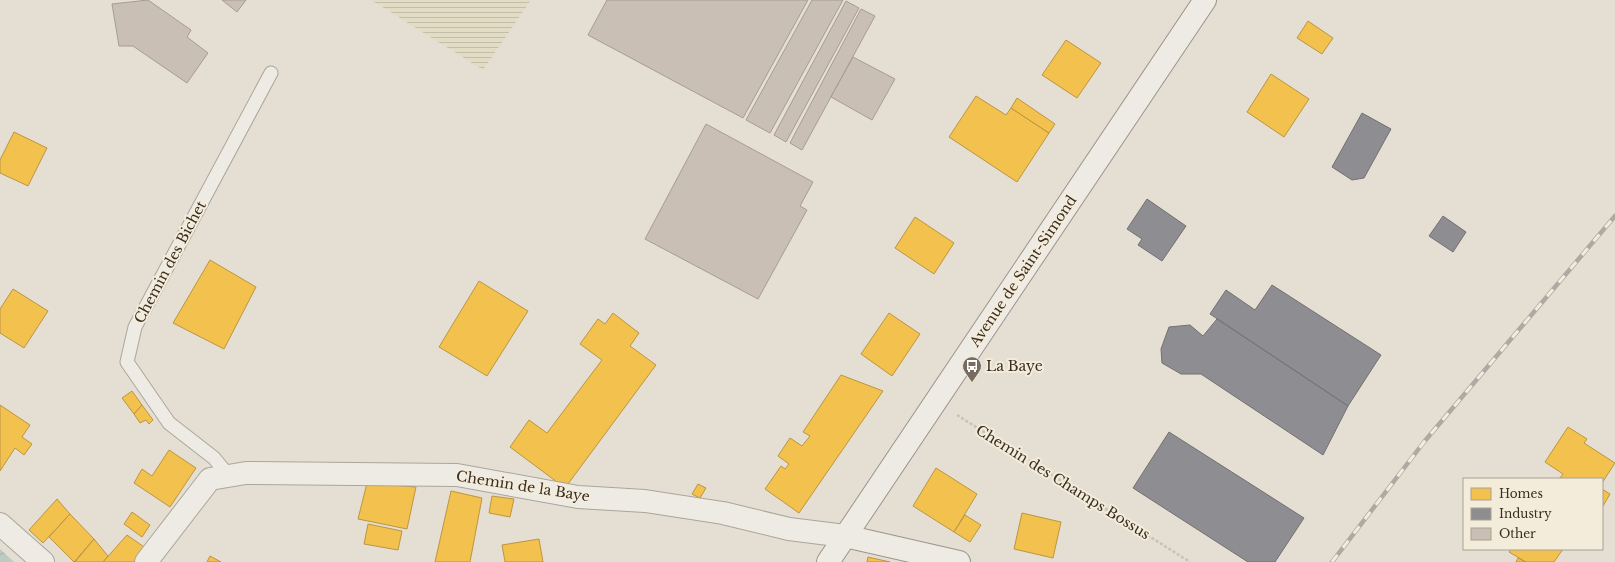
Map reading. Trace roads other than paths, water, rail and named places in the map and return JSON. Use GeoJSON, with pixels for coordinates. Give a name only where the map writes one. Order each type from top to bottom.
{"type":"FeatureCollection","features":[{"type":"Feature","properties":{"kind":"street","name":"Avenue de Saint-Simond"},"geometry":{"type":"LineString","coordinates":[[828,562],[1205,0]]}},
{"type":"Feature","properties":{"kind":"street","name":"Chemin de la Baye"},"geometry":{"type":"LineString","coordinates":[[146,562],[210,479],[246,473],[457,475],[578,497],[645,500],[723,513],[789,529],[845,536],[959,562]]}},
{"type":"Feature","properties":{"kind":"street"},"geometry":{"type":"LineString","coordinates":[[0,524],[43,562]]}},
{"type":"Feature","properties":{"kind":"lane","name":"Chemin des Bichet"},"geometry":{"type":"LineString","coordinates":[[228,475],[214,458],[169,423],[127,362],[135,327],[271,73]]}},
{"type":"Feature","properties":{"kind":"water"},"geometry":{"type":"Polygon","coordinates":[[[0,549],[14,562],[0,562],[0,549]]]}},
{"type":"Feature","properties":{"kind":"railway"},"geometry":{"type":"LineString","coordinates":[[1332,562],[1424,442],[1615,216]]}},
{"type":"Feature","properties":{"kind":"place","name":"La Baye"},"geometry":{"type":"Point","coordinates":[972,383]}}]}
